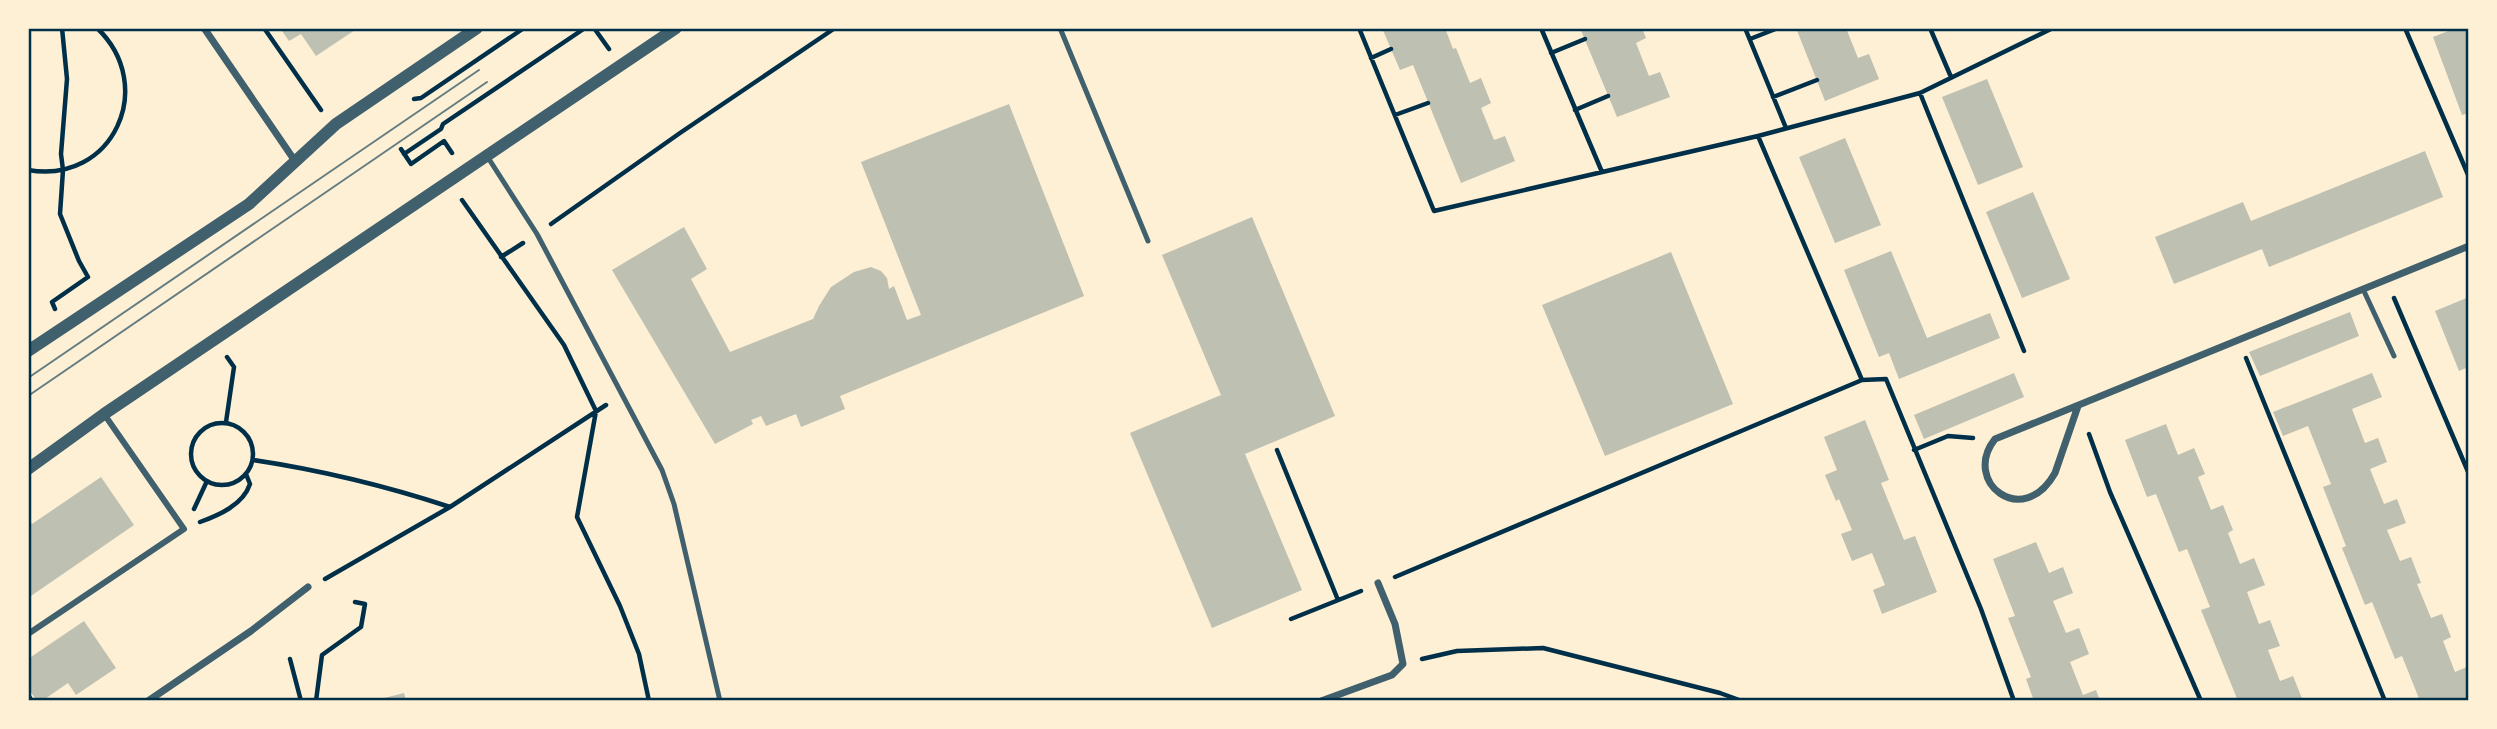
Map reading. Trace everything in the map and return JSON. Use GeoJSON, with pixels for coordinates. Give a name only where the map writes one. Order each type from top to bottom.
{"type":"FeatureCollection","features":[{"type":"Feature","properties":{"kind":"street"},"geometry":{"type":"LineString","coordinates":[[204,28],[295,161]]}},
{"type":"Feature","properties":{"kind":"street"},"geometry":{"type":"LineString","coordinates":[[28,351],[249,204],[336,124],[477,28]]}},
{"type":"Feature","properties":{"kind":"street"},"geometry":{"type":"LineString","coordinates":[[28,469],[104,414],[675,28]]}},
{"type":"Feature","properties":{"kind":"street"},"geometry":{"type":"LineString","coordinates":[[2078,406],[2050,483],[2038,495],[2013,499],[1998,494],[1986,465],[1989,447],[1995,439],[2469,246]]}},
{"type":"Feature","properties":{"kind":"street"},"geometry":{"type":"LineString","coordinates":[[28,634],[184,529],[104,414]]}},
{"type":"Feature","properties":{"kind":"street"},"geometry":{"type":"LineString","coordinates":[[1321,701],[1392,675],[1403,664],[1395,624],[1378,583]]}},
{"type":"Feature","properties":{"kind":"street"},"geometry":{"type":"LineString","coordinates":[[148,701],[251,631],[309,587]]}},
{"type":"Feature","properties":{"kind":"lane"},"geometry":{"type":"LineString","coordinates":[[1060,28],[1147,240]]}},
{"type":"Feature","properties":{"kind":"lane"},"geometry":{"type":"LineString","coordinates":[[487,156],[537,234],[668,483],[720,701]]}},
{"type":"Feature","properties":{"kind":"lane"},"geometry":{"type":"LineString","coordinates":[[2363,289],[2394,356]]}},
{"type":"Feature","properties":{"kind":"path"},"geometry":{"type":"LineString","coordinates":[[55,310],[52,302],[88,277],[60,214],[64,170],[61,154],[67,79],[62,28]]}},
{"type":"Feature","properties":{"kind":"path"},"geometry":{"type":"LineString","coordinates":[[28,170],[64,170],[81,164],[103,147],[119,125],[126,89],[124,71],[107,38],[97,28]]}},
{"type":"Feature","properties":{"kind":"path"},"geometry":{"type":"LineString","coordinates":[[264,28],[322,111]]}},
{"type":"Feature","properties":{"kind":"path"},"geometry":{"type":"LineString","coordinates":[[405,106],[524,28]]}},
{"type":"Feature","properties":{"kind":"path"},"geometry":{"type":"LineString","coordinates":[[444,158],[452,153],[444,141],[411,164],[402,152],[440,129],[443,124],[585,28]]}},
{"type":"Feature","properties":{"kind":"path"},"geometry":{"type":"LineString","coordinates":[[594,28],[613,56]]}},
{"type":"Feature","properties":{"kind":"path"},"geometry":{"type":"LineString","coordinates":[[501,257],[835,28]]}},
{"type":"Feature","properties":{"kind":"path"},"geometry":{"type":"LineString","coordinates":[[1359,28],[1434,211],[1758,136],[1920,93],[2053,28]]}},
{"type":"Feature","properties":{"kind":"path"},"geometry":{"type":"LineString","coordinates":[[1541,28],[1602,172]]}},
{"type":"Feature","properties":{"kind":"path"},"geometry":{"type":"LineString","coordinates":[[1745,28],[1786,128]]}},
{"type":"Feature","properties":{"kind":"path"},"geometry":{"type":"LineString","coordinates":[[1750,38],[1778,28]]}},
{"type":"Feature","properties":{"kind":"path"},"geometry":{"type":"LineString","coordinates":[[1930,28],[1951,77]]}},
{"type":"Feature","properties":{"kind":"path"},"geometry":{"type":"LineString","coordinates":[[2405,28],[2469,177]]}},
{"type":"Feature","properties":{"kind":"path"},"geometry":{"type":"LineString","coordinates":[[1551,53],[1585,39]]}},
{"type":"Feature","properties":{"kind":"path"},"geometry":{"type":"LineString","coordinates":[[1371,58],[1391,49]]}},
{"type":"Feature","properties":{"kind":"path"},"geometry":{"type":"LineString","coordinates":[[1773,97],[1817,80]]}},
{"type":"Feature","properties":{"kind":"path"},"geometry":{"type":"LineString","coordinates":[[1920,93],[2024,351]]}},
{"type":"Feature","properties":{"kind":"path"},"geometry":{"type":"LineString","coordinates":[[1575,110],[1608,96]]}},
{"type":"Feature","properties":{"kind":"path"},"geometry":{"type":"LineString","coordinates":[[1395,115],[1428,103]]}},
{"type":"Feature","properties":{"kind":"path"},"geometry":{"type":"LineString","coordinates":[[1758,136],[1862,380]]}},
{"type":"Feature","properties":{"kind":"path"},"geometry":{"type":"LineString","coordinates":[[462,200],[564,345],[596,411],[577,517],[620,606],[639,654],[649,701]]}},
{"type":"Feature","properties":{"kind":"path"},"geometry":{"type":"LineString","coordinates":[[2386,280],[2469,474]]}},
{"type":"Feature","properties":{"kind":"path"},"geometry":{"type":"LineString","coordinates":[[2238,339],[2385,701]]}},
{"type":"Feature","properties":{"kind":"path"},"geometry":{"type":"LineString","coordinates":[[226,422],[234,367],[227,357]]}},
{"type":"Feature","properties":{"kind":"path"},"geometry":{"type":"LineString","coordinates":[[1292,620],[1862,380],[1885,379],[1981,609],[2014,701]]}},
{"type":"Feature","properties":{"kind":"path"},"geometry":{"type":"LineString","coordinates":[[2078,406],[2110,492],[2201,701]]}},
{"type":"Feature","properties":{"kind":"path"},"geometry":{"type":"LineString","coordinates":[[309,587],[353,565],[450,507],[596,411]]}},
{"type":"Feature","properties":{"kind":"path"},"geometry":{"type":"LineString","coordinates":[[226,422],[245,431],[251,440],[253,460],[246,474],[237,481],[227,485],[207,481],[198,474],[193,465],[192,443],[205,427],[226,422]]}},
{"type":"Feature","properties":{"kind":"path"},"geometry":{"type":"LineString","coordinates":[[1914,450],[1948,436],[1995,439]]}},
{"type":"Feature","properties":{"kind":"path"},"geometry":{"type":"LineString","coordinates":[[1277,450],[1338,600]]}},
{"type":"Feature","properties":{"kind":"path"},"geometry":{"type":"LineString","coordinates":[[253,460],[312,470],[407,493],[450,507]]}},
{"type":"Feature","properties":{"kind":"path"},"geometry":{"type":"LineString","coordinates":[[184,529],[222,513],[247,494],[250,484],[246,474]]}},
{"type":"Feature","properties":{"kind":"path"},"geometry":{"type":"LineString","coordinates":[[184,529],[207,481]]}},
{"type":"Feature","properties":{"kind":"path"},"geometry":{"type":"LineString","coordinates":[[316,701],[323,654],[361,627],[365,604],[355,602]]}},
{"type":"Feature","properties":{"kind":"path"},"geometry":{"type":"LineString","coordinates":[[1403,664],[1457,651],[1543,648],[1742,701]]}},
{"type":"Feature","properties":{"kind":"path"},"geometry":{"type":"LineString","coordinates":[[290,659],[301,701]]}},
{"type":"Feature","properties":{"kind":"path"},"geometry":{"type":"LineString","coordinates":[[28,695],[32,701]]}},
{"type":"Feature","properties":{"kind":"building"},"geometry":{"type":"Polygon","coordinates":[[[280,28],[358,28],[316,56],[301,34],[289,41],[280,28]]]}},
{"type":"Feature","properties":{"kind":"building"},"geometry":{"type":"Polygon","coordinates":[[[1382,28],[1445,28],[1470,83],[1481,78],[1491,103],[1481,108],[1494,140],[1505,136],[1515,161],[1461,183],[1413,65],[1400,70],[1382,28]]]}},
{"type":"Feature","properties":{"kind":"building"},"geometry":{"type":"Polygon","coordinates":[[[1580,28],[1642,28],[1646,38],[1636,43],[1649,76],[1660,72],[1670,97],[1617,117],[1580,28]]]}},
{"type":"Feature","properties":{"kind":"building"},"geometry":{"type":"Polygon","coordinates":[[[1796,28],[1846,28],[1858,58],[1869,54],[1879,79],[1825,101],[1796,28]]]}},
{"type":"Feature","properties":{"kind":"building"},"geometry":{"type":"Polygon","coordinates":[[[2456,28],[2469,28],[2469,113],[2462,115],[2433,37],[2456,28]]]}},
{"type":"Feature","properties":{"kind":"building"},"geometry":{"type":"Polygon","coordinates":[[[1987,79],[2023,167],[1978,185],[1942,97],[1987,79]]]}},
{"type":"Feature","properties":{"kind":"building"},"geometry":{"type":"Polygon","coordinates":[[[1009,104],[1084,296],[840,396],[845,409],[801,427],[796,414],[766,426],[761,416],[751,420],[753,424],[715,444],[612,270],[684,227],[707,269],[691,279],[730,352],[813,319],[831,287],[854,272],[871,267],[881,271],[887,278],[889,289],[894,286],[907,320],[921,315],[861,162],[1009,104]]]}},
{"type":"Feature","properties":{"kind":"building"},"geometry":{"type":"Polygon","coordinates":[[[1845,138],[1881,225],[1835,243],[1799,157],[1845,138]]]}},
{"type":"Feature","properties":{"kind":"building"},"geometry":{"type":"Polygon","coordinates":[[[2425,151],[2443,197],[2269,267],[2262,249],[2174,284],[2155,237],[2243,202],[2251,221],[2425,151]]]}},
{"type":"Feature","properties":{"kind":"building"},"geometry":{"type":"Polygon","coordinates":[[[2033,192],[2070,279],[2022,298],[1986,212],[2033,192]]]}},
{"type":"Feature","properties":{"kind":"building"},"geometry":{"type":"Polygon","coordinates":[[[1252,217],[1335,416],[1245,454],[1302,590],[1212,628],[1130,433],[1221,395],[1162,255],[1252,217]]]}},
{"type":"Feature","properties":{"kind":"building"},"geometry":{"type":"Polygon","coordinates":[[[1891,251],[1927,338],[1990,313],[2000,338],[1899,379],[1889,353],[1879,357],[1844,270],[1891,251]]]}},
{"type":"Feature","properties":{"kind":"building"},"geometry":{"type":"Polygon","coordinates":[[[1671,252],[1733,404],[1605,456],[1542,305],[1671,252]]]}},
{"type":"Feature","properties":{"kind":"building"},"geometry":{"type":"Polygon","coordinates":[[[2469,297],[2469,374],[2466,368],[2459,371],[2435,311],[2469,297]]]}},
{"type":"Feature","properties":{"kind":"building"},"geometry":{"type":"Polygon","coordinates":[[[2350,312],[2359,336],[2260,376],[2249,352],[2350,312]]]}},
{"type":"Feature","properties":{"kind":"building"},"geometry":{"type":"Polygon","coordinates":[[[2014,373],[2024,397],[1924,439],[1914,415],[2014,373]]]}},
{"type":"Feature","properties":{"kind":"building"},"geometry":{"type":"Polygon","coordinates":[[[2372,373],[2382,397],[2352,409],[2365,443],[2378,438],[2387,462],[2370,469],[2384,504],[2397,499],[2406,523],[2387,530],[2400,561],[2411,557],[2421,583],[2417,584],[2431,618],[2442,614],[2451,637],[2443,641],[2455,672],[2469,666],[2469,698],[2460,701],[2420,701],[2402,656],[2395,659],[2372,602],[2365,605],[2342,548],[2346,546],[2323,487],[2331,484],[2308,426],[2283,436],[2273,412],[2372,373]]]}},
{"type":"Feature","properties":{"kind":"building"},"geometry":{"type":"Polygon","coordinates":[[[1865,420],[1889,480],[1881,483],[1904,540],[1915,536],[1937,592],[1882,614],[1873,590],[1885,585],[1872,553],[1852,561],[1841,534],[1852,530],[1825,475],[1837,470],[1824,437],[1865,420]]]}},
{"type":"Feature","properties":{"kind":"building"},"geometry":{"type":"Polygon","coordinates":[[[2166,424],[2178,455],[2194,448],[2205,474],[2198,477],[2211,510],[2223,505],[2233,530],[2228,533],[2240,564],[2254,558],[2265,585],[2247,592],[2259,624],[2270,620],[2280,646],[2268,650],[2280,681],[2293,676],[2303,701],[2238,701],[2201,610],[2210,607],[2187,549],[2179,552],[2156,494],[2147,497],[2125,440],[2166,424]]]}},
{"type":"Feature","properties":{"kind":"building"},"geometry":{"type":"Polygon","coordinates":[[[101,477],[134,525],[28,598],[28,518],[32,524],[101,477]]]}},
{"type":"Feature","properties":{"kind":"building"},"geometry":{"type":"Polygon","coordinates":[[[2036,542],[2049,573],[2063,567],[2073,593],[2053,601],[2066,633],[2079,628],[2089,654],[2070,662],[2083,695],[2096,690],[2100,701],[2034,701],[2026,679],[2031,677],[2008,618],[2015,616],[1993,559],[2036,542]]]}},
{"type":"Feature","properties":{"kind":"building"},"geometry":{"type":"Polygon","coordinates":[[[84,621],[116,668],[76,695],[68,683],[42,701],[37,701],[28,688],[28,659],[84,621]]]}},
{"type":"Feature","properties":{"kind":"building"},"geometry":{"type":"Polygon","coordinates":[[[404,693],[406,701],[376,701],[376,700],[404,693]]]}},
{"type":"Feature","properties":{"kind":"tram line"},"geometry":{"type":"LineString","coordinates":[[28,378],[479,70]]}},
{"type":"Feature","properties":{"kind":"tram line"},"geometry":{"type":"LineString","coordinates":[[28,396],[487,82]]}}]}
